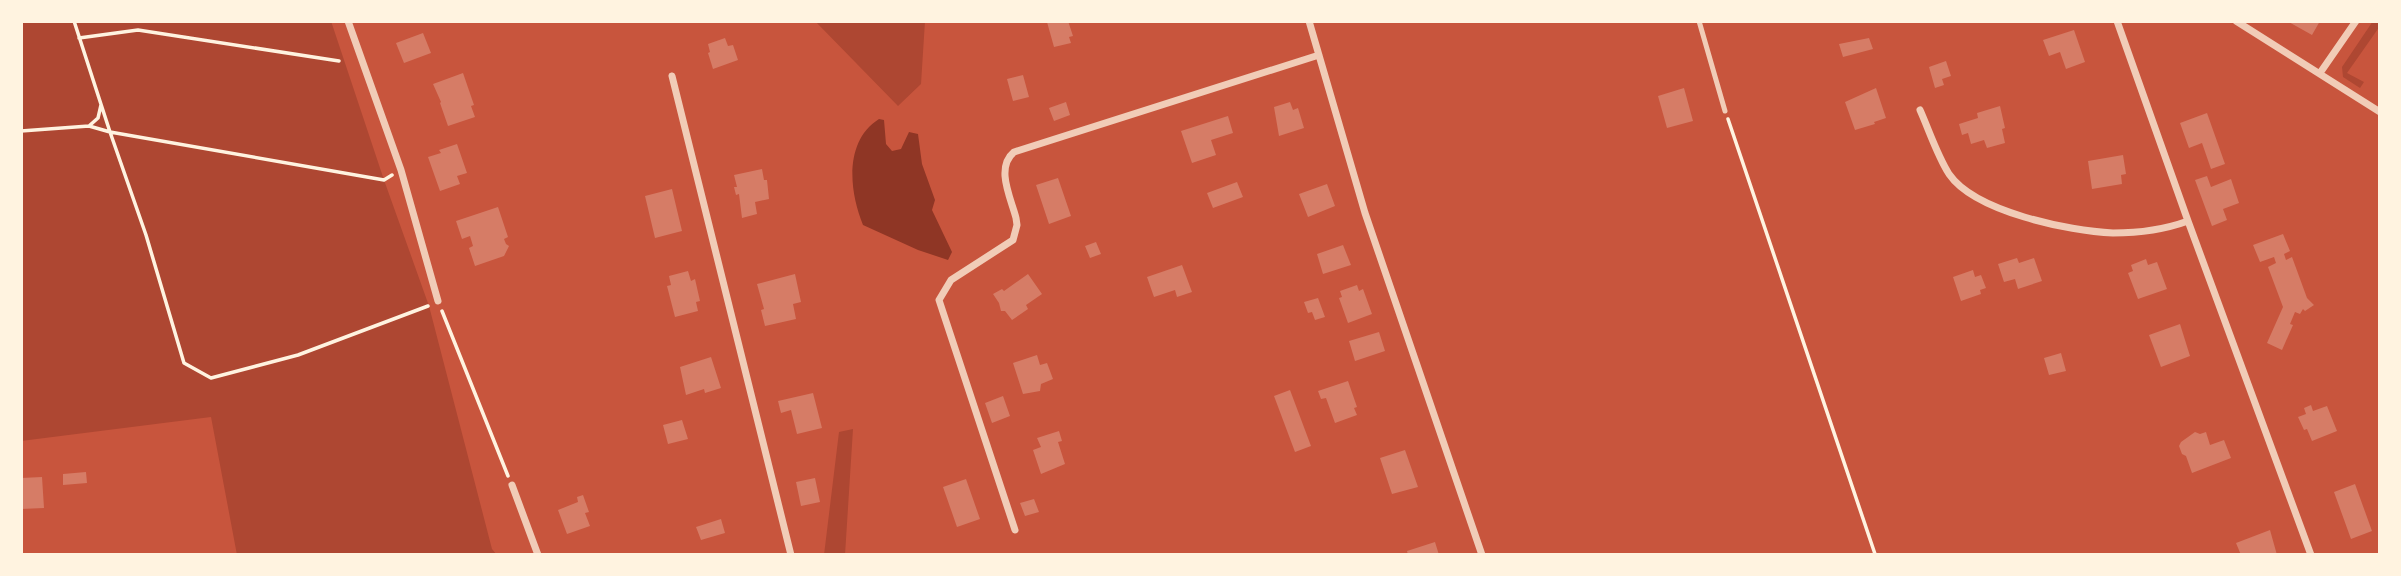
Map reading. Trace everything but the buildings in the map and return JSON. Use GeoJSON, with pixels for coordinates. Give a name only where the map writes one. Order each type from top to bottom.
{"type":"FeatureCollection","features":[{"type":"Feature","properties":{"kind":"street"},"geometry":{"type":"LineString","coordinates":[[348,21],[401,170],[438,302]]}},
{"type":"Feature","properties":{"kind":"street"},"geometry":{"type":"LineString","coordinates":[[1309,21],[1365,213],[1482,555]]}},
{"type":"Feature","properties":{"kind":"street"},"geometry":{"type":"LineString","coordinates":[[2117,21],[2311,555]]}},
{"type":"Feature","properties":{"kind":"street"},"geometry":{"type":"LineString","coordinates":[[2236,21],[2380,111]]}},
{"type":"Feature","properties":{"kind":"street"},"geometry":{"type":"LineString","coordinates":[[2320,73],[2356,21]]}},
{"type":"Feature","properties":{"kind":"street"},"geometry":{"type":"LineString","coordinates":[[1015,530],[939,300],[951,280],[1013,240],[1017,225],[1004,171],[1008,157],[1014,152],[1318,55]]}},
{"type":"Feature","properties":{"kind":"street"},"geometry":{"type":"LineString","coordinates":[[672,76],[792,555]]}},
{"type":"Feature","properties":{"kind":"street"},"geometry":{"type":"LineString","coordinates":[[1920,110],[1950,175],[1979,200],[2039,221],[2098,231],[2134,231],[2188,221]]}},
{"type":"Feature","properties":{"kind":"street"},"geometry":{"type":"LineString","coordinates":[[512,485],[538,555]]}},
{"type":"Feature","properties":{"kind":"lane"},"geometry":{"type":"LineString","coordinates":[[1699,21],[1725,111]]}},
{"type":"Feature","properties":{"kind":"path"},"geometry":{"type":"LineString","coordinates":[[74,21],[146,235],[184,363],[211,378],[298,355],[438,302],[512,485]]}},
{"type":"Feature","properties":{"kind":"path"},"geometry":{"type":"LineString","coordinates":[[79,38],[138,30],[339,61]]}},
{"type":"Feature","properties":{"kind":"path"},"geometry":{"type":"LineString","coordinates":[[89,126],[98,118],[101,105]]}},
{"type":"Feature","properties":{"kind":"path"},"geometry":{"type":"LineString","coordinates":[[1725,111],[1875,554]]}},
{"type":"Feature","properties":{"kind":"path"},"geometry":{"type":"LineString","coordinates":[[21,131],[89,126],[110,132],[384,180],[401,170]]}},
{"type":"Feature","properties":{"kind":"shaded area"},"geometry":{"type":"Polygon","coordinates":[[[21,21],[331,21],[429,306],[492,549],[497,555],[237,555],[211,417],[21,441],[21,21]]]}},
{"type":"Feature","properties":{"kind":"shaded area"},"geometry":{"type":"Polygon","coordinates":[[[815,21],[925,21],[921,84],[898,106],[815,21]]]}},
{"type":"Feature","properties":{"kind":"shaded area"},"geometry":{"type":"Polygon","coordinates":[[[2373,21],[2380,21],[2380,26],[2347,73],[2364,82],[2360,88],[2343,77],[2342,67],[2373,21]]]}},
{"type":"Feature","properties":{"kind":"shaded area"},"geometry":{"type":"Polygon","coordinates":[[[879,119],[884,120],[886,144],[892,151],[901,149],[909,132],[918,134],[922,164],[935,200],[932,210],[952,252],[948,260],[918,250],[863,225],[853,182],[855,153],[868,128],[879,119]]]}},
{"type":"Feature","properties":{"kind":"shaded area"},"geometry":{"type":"Polygon","coordinates":[[[853,429],[845,555],[824,555],[839,432],[853,429]]]}}]}
